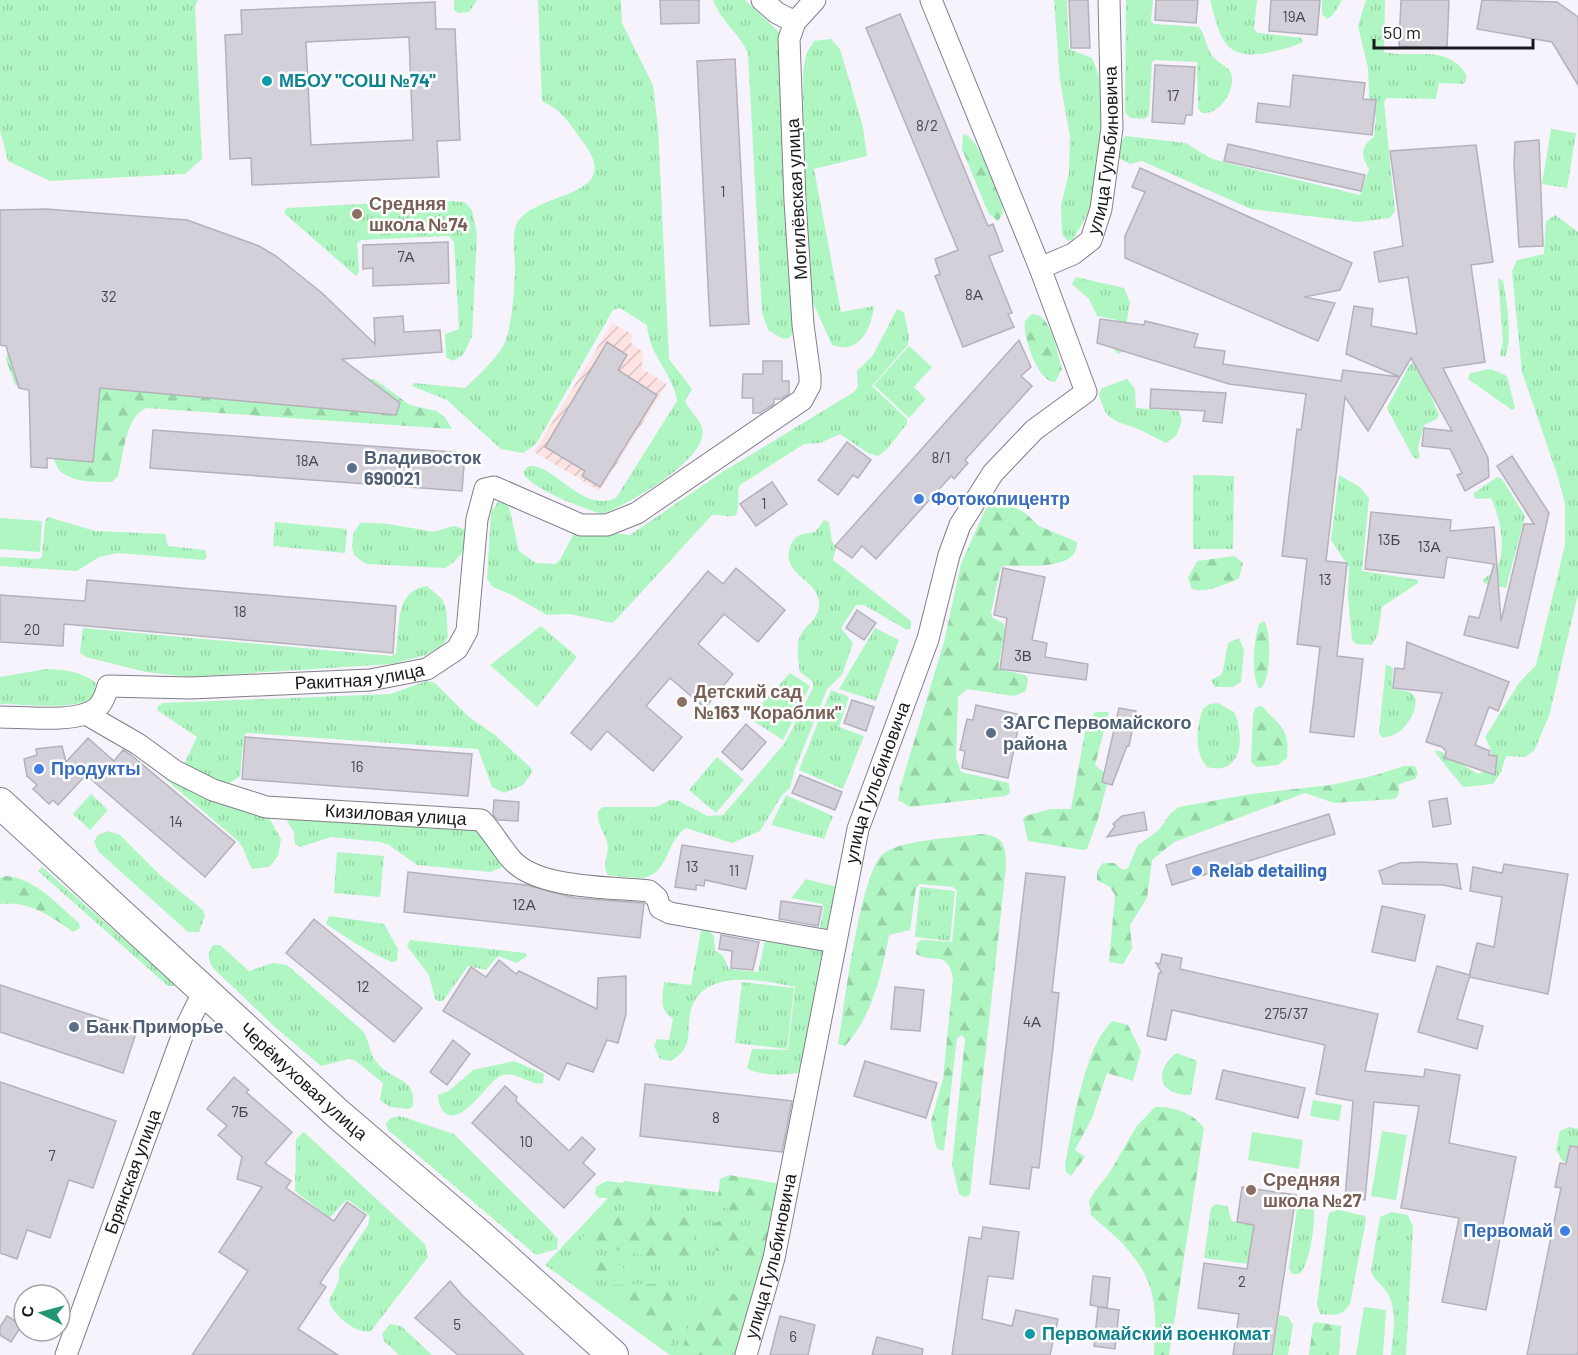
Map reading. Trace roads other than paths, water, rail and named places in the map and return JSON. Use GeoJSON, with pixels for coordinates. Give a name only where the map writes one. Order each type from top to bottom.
{"type":"FeatureCollection","features":[{"type":"Feature","properties":{"kind":"main road","name":"Черёмуховая улица"},"geometry":{"type":"LineString","coordinates":[[6,821],[204,991],[338,1114],[483,1238],[613,1355]]}},
{"type":"Feature","properties":{"kind":"street"},"geometry":{"type":"LineString","coordinates":[[762,0],[777,13],[795,22],[815,0]]}},
{"type":"Feature","properties":{"kind":"street","name":"улица Гульбиновича"},"geometry":{"type":"LineString","coordinates":[[746,1355],[774,1258],[858,829],[928,639],[941,583],[960,525],[978,494],[1012,450],[1055,412],[1086,392],[1040,268],[931,0]]}},
{"type":"Feature","properties":{"kind":"street","name":"улица Гульбиновича"},"geometry":{"type":"LineString","coordinates":[[1040,268],[1073,254],[1091,240],[1101,209],[1112,128],[1108,0]]}},
{"type":"Feature","properties":{"kind":"street","name":"Могилёвская улица"},"geometry":{"type":"LineString","coordinates":[[795,22],[789,39],[795,201],[810,385],[799,403]]}},
{"type":"Feature","properties":{"kind":"street","name":"Ракитная улица"},"geometry":{"type":"LineString","coordinates":[[86,714],[104,700],[108,686],[191,688],[370,680],[428,669],[457,649],[467,631],[477,519],[485,489],[494,487],[581,525],[607,525],[637,513],[745,437],[799,403]]}},
{"type":"Feature","properties":{"kind":"street"},"geometry":{"type":"LineString","coordinates":[[0,717],[63,717],[86,714]]}},
{"type":"Feature","properties":{"kind":"street","name":"Кизиловая улица"},"geometry":{"type":"LineString","coordinates":[[86,714],[138,744],[175,771],[213,790],[266,807],[481,820],[497,837],[511,860],[526,872],[543,879],[649,891],[657,898],[660,908],[670,913],[835,942]]}},
{"type":"Feature","properties":{"kind":"street","name":"Брянская улица"},"geometry":{"type":"LineString","coordinates":[[66,1355],[176,1052],[204,991]]}},
{"type":"Feature","properties":{"kind":"place","name":"МБОУ \"СОШ №74\""},"geometry":{"type":"Point","coordinates":[267,81]}},
{"type":"Feature","properties":{"kind":"place","name":"Средняя школа №74"},"geometry":{"type":"Point","coordinates":[357,214]}},
{"type":"Feature","properties":{"kind":"place","name":"Владивосток 690021"},"geometry":{"type":"Point","coordinates":[352,468]}},
{"type":"Feature","properties":{"kind":"place","name":"Фотокопицентр"},"geometry":{"type":"Point","coordinates":[919,499]}},
{"type":"Feature","properties":{"kind":"place","name":"Детский сад №163 \"Кораблик\""},"geometry":{"type":"Point","coordinates":[682,702]}},
{"type":"Feature","properties":{"kind":"place","name":"ЗАГС Первомайского района"},"geometry":{"type":"Point","coordinates":[991,733]}},
{"type":"Feature","properties":{"kind":"place","name":"Продукты"},"geometry":{"type":"Point","coordinates":[39,769]}},
{"type":"Feature","properties":{"kind":"place","name":"Relab detailing"},"geometry":{"type":"Point","coordinates":[1197,871]}},
{"type":"Feature","properties":{"kind":"place","name":"Банк Приморье"},"geometry":{"type":"Point","coordinates":[74,1027]}},
{"type":"Feature","properties":{"kind":"place","name":"Средняя школа №27"},"geometry":{"type":"Point","coordinates":[1251,1190]}},
{"type":"Feature","properties":{"kind":"place","name":"Первомай"},"geometry":{"type":"Point","coordinates":[1565,1231]}},
{"type":"Feature","properties":{"kind":"place","name":"Первомайский военкомат"},"geometry":{"type":"Point","coordinates":[1030,1334]}}]}
